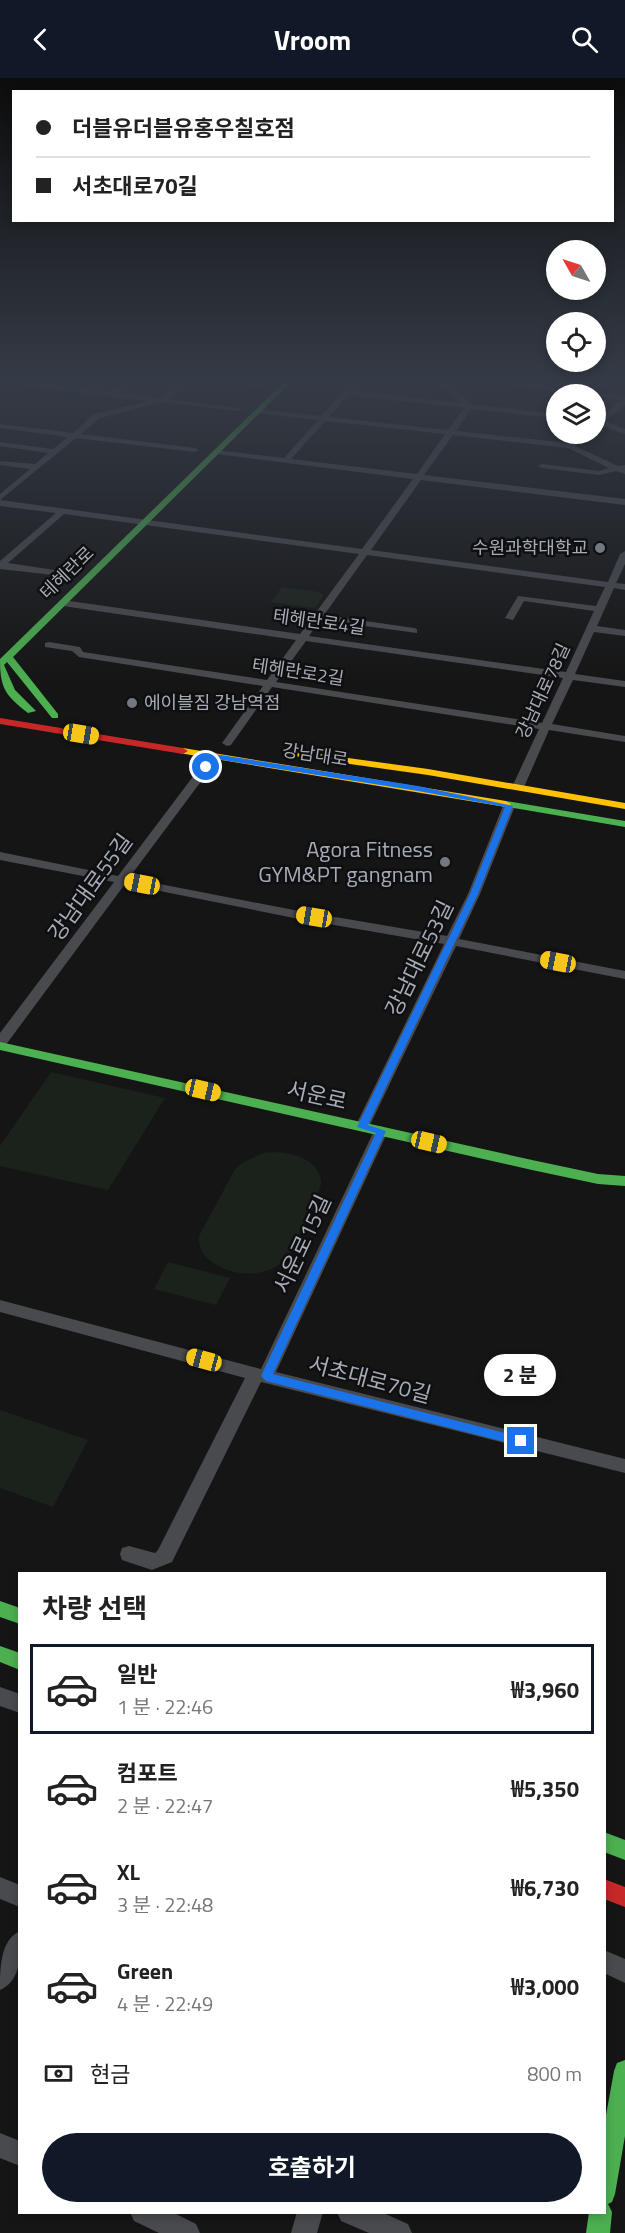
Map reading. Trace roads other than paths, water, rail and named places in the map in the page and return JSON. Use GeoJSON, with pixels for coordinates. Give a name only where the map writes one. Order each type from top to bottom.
{"type":"FeatureCollection","features":[{"type":"Feature","properties":{"kind":"main road","name":"테헤란로"},"geometry":{"type":"LineString","coordinates":[[3,662],[185,483]]}},
{"type":"Feature","properties":{"kind":"main road"},"geometry":{"type":"LineString","coordinates":[[120,525],[141,504]]}},
{"type":"Feature","properties":{"kind":"main road","name":"테헤란로"},"geometry":{"type":"LineString","coordinates":[[53,591],[72,572]]}},
{"type":"Feature","properties":{"kind":"main road"},"geometry":{"type":"LineString","coordinates":[[3,662],[4,686],[31,711]]}},
{"type":"Feature","properties":{"kind":"main road"},"geometry":{"type":"LineString","coordinates":[[3,662],[61,716],[10,708]]}},
{"type":"Feature","properties":{"kind":"main road","name":"강남대로"},"geometry":{"type":"LineString","coordinates":[[0,722],[625,824]]}},
{"type":"Feature","properties":{"kind":"main road","name":"강남대로"},"geometry":{"type":"LineString","coordinates":[[280,751],[518,787],[625,806]]}},
{"type":"Feature","properties":{"kind":"main road","name":"서운로"},"geometry":{"type":"LineString","coordinates":[[0,1045],[532,1165],[598,1179],[625,1181]]}},
{"type":"Feature","properties":{"kind":"main road"},"geometry":{"type":"LineString","coordinates":[[0,1609],[18,1616]]}},
{"type":"Feature","properties":{"kind":"main road"},"geometry":{"type":"LineString","coordinates":[[0,1654],[18,1661]]}},
{"type":"Feature","properties":{"kind":"main road"},"geometry":{"type":"LineString","coordinates":[[606,1843],[625,1850]]}},
{"type":"Feature","properties":{"kind":"main road"},"geometry":{"type":"LineString","coordinates":[[606,1890],[625,1897]]}},
{"type":"Feature","properties":{"kind":"main road"},"geometry":{"type":"LineString","coordinates":[[606,2186],[613,2158],[625,2071]]}},
{"type":"Feature","properties":{"kind":"main road"},"geometry":{"type":"LineString","coordinates":[[598,2233],[601,2214]]}},
{"type":"Feature","properties":{"kind":"street"},"geometry":{"type":"LineString","coordinates":[[0,498],[18,483]]}},
{"type":"Feature","properties":{"kind":"street"},"geometry":{"type":"LineString","coordinates":[[227,743],[417,483]]}},
{"type":"Feature","properties":{"kind":"street"},"geometry":{"type":"LineString","coordinates":[[466,483],[625,502]]}},
{"type":"Feature","properties":{"kind":"street"},"geometry":{"type":"LineString","coordinates":[[0,503],[120,525],[144,523],[625,587]]}},
{"type":"Feature","properties":{"kind":"street"},"geometry":{"type":"LineString","coordinates":[[0,565],[61,513]]}},
{"type":"Feature","properties":{"kind":"street","name":"강남대로78길"},"geometry":{"type":"LineString","coordinates":[[518,787],[625,554]]}},
{"type":"Feature","properties":{"kind":"street"},"geometry":{"type":"LineString","coordinates":[[0,565],[72,572]]}},
{"type":"Feature","properties":{"kind":"street"},"geometry":{"type":"LineString","coordinates":[[510,618],[521,598],[598,609]]}},
{"type":"Feature","properties":{"kind":"street","name":"테헤란로4길"},"geometry":{"type":"LineString","coordinates":[[63,603],[625,684]]}},
{"type":"Feature","properties":{"kind":"street"},"geometry":{"type":"LineString","coordinates":[[318,617],[414,631]]}},
{"type":"Feature","properties":{"kind":"street"},"geometry":{"type":"LineString","coordinates":[[590,628],[625,633]]}},
{"type":"Feature","properties":{"kind":"street","name":"테헤란로2길"},"geometry":{"type":"LineString","coordinates":[[49,645],[76,649],[79,654],[625,739]]}},
{"type":"Feature","properties":{"kind":"street","name":"강남대로55길"},"geometry":{"type":"LineString","coordinates":[[0,1045],[214,756]]}},
{"type":"Feature","properties":{"kind":"street","name":"강남대로53길"},"geometry":{"type":"LineString","coordinates":[[362,1127],[474,894],[509,806]]}},
{"type":"Feature","properties":{"kind":"street"},"geometry":{"type":"LineString","coordinates":[[0,856],[294,914],[452,941],[625,975]]}},
{"type":"Feature","properties":{"kind":"street","name":"서운로15길"},"geometry":{"type":"LineString","coordinates":[[129,1554],[153,1563],[161,1561],[165,1556],[261,1375],[381,1131]]}},
{"type":"Feature","properties":{"kind":"street","name":"서초대로70길"},"geometry":{"type":"LineString","coordinates":[[0,1306],[261,1375],[625,1466]]}},
{"type":"Feature","properties":{"kind":"street"},"geometry":{"type":"LineString","coordinates":[[0,1696],[18,1703]]}},
{"type":"Feature","properties":{"kind":"street"},"geometry":{"type":"LineString","coordinates":[[0,1888],[18,1895]]}},
{"type":"Feature","properties":{"kind":"street"},"geometry":{"type":"LineString","coordinates":[[0,1978],[18,1946]]}},
{"type":"Feature","properties":{"kind":"street"},"geometry":{"type":"LineString","coordinates":[[606,1962],[625,1971]]}},
{"type":"Feature","properties":{"kind":"street"},"geometry":{"type":"LineString","coordinates":[[0,2145],[18,2153]]}},
{"type":"Feature","properties":{"kind":"street"},"geometry":{"type":"LineString","coordinates":[[147,2214],[187,2233]]}},
{"type":"Feature","properties":{"kind":"street"},"geometry":{"type":"LineString","coordinates":[[304,2233],[309,2214]]}},
{"type":"Feature","properties":{"kind":"street"},"geometry":{"type":"LineString","coordinates":[[355,2214],[399,2233]]}},
{"type":"Feature","properties":{"kind":"place","name":"수원과학대학교"},"geometry":{"type":"Point","coordinates":[600,548]}},
{"type":"Feature","properties":{"kind":"place","name":"에이블짐 강남역점"},"geometry":{"type":"Point","coordinates":[132,703]}},
{"type":"Feature","properties":{"kind":"place","name":"Agora Fitness GYM&PT gangnam"},"geometry":{"type":"Point","coordinates":[445,862]}}]}
